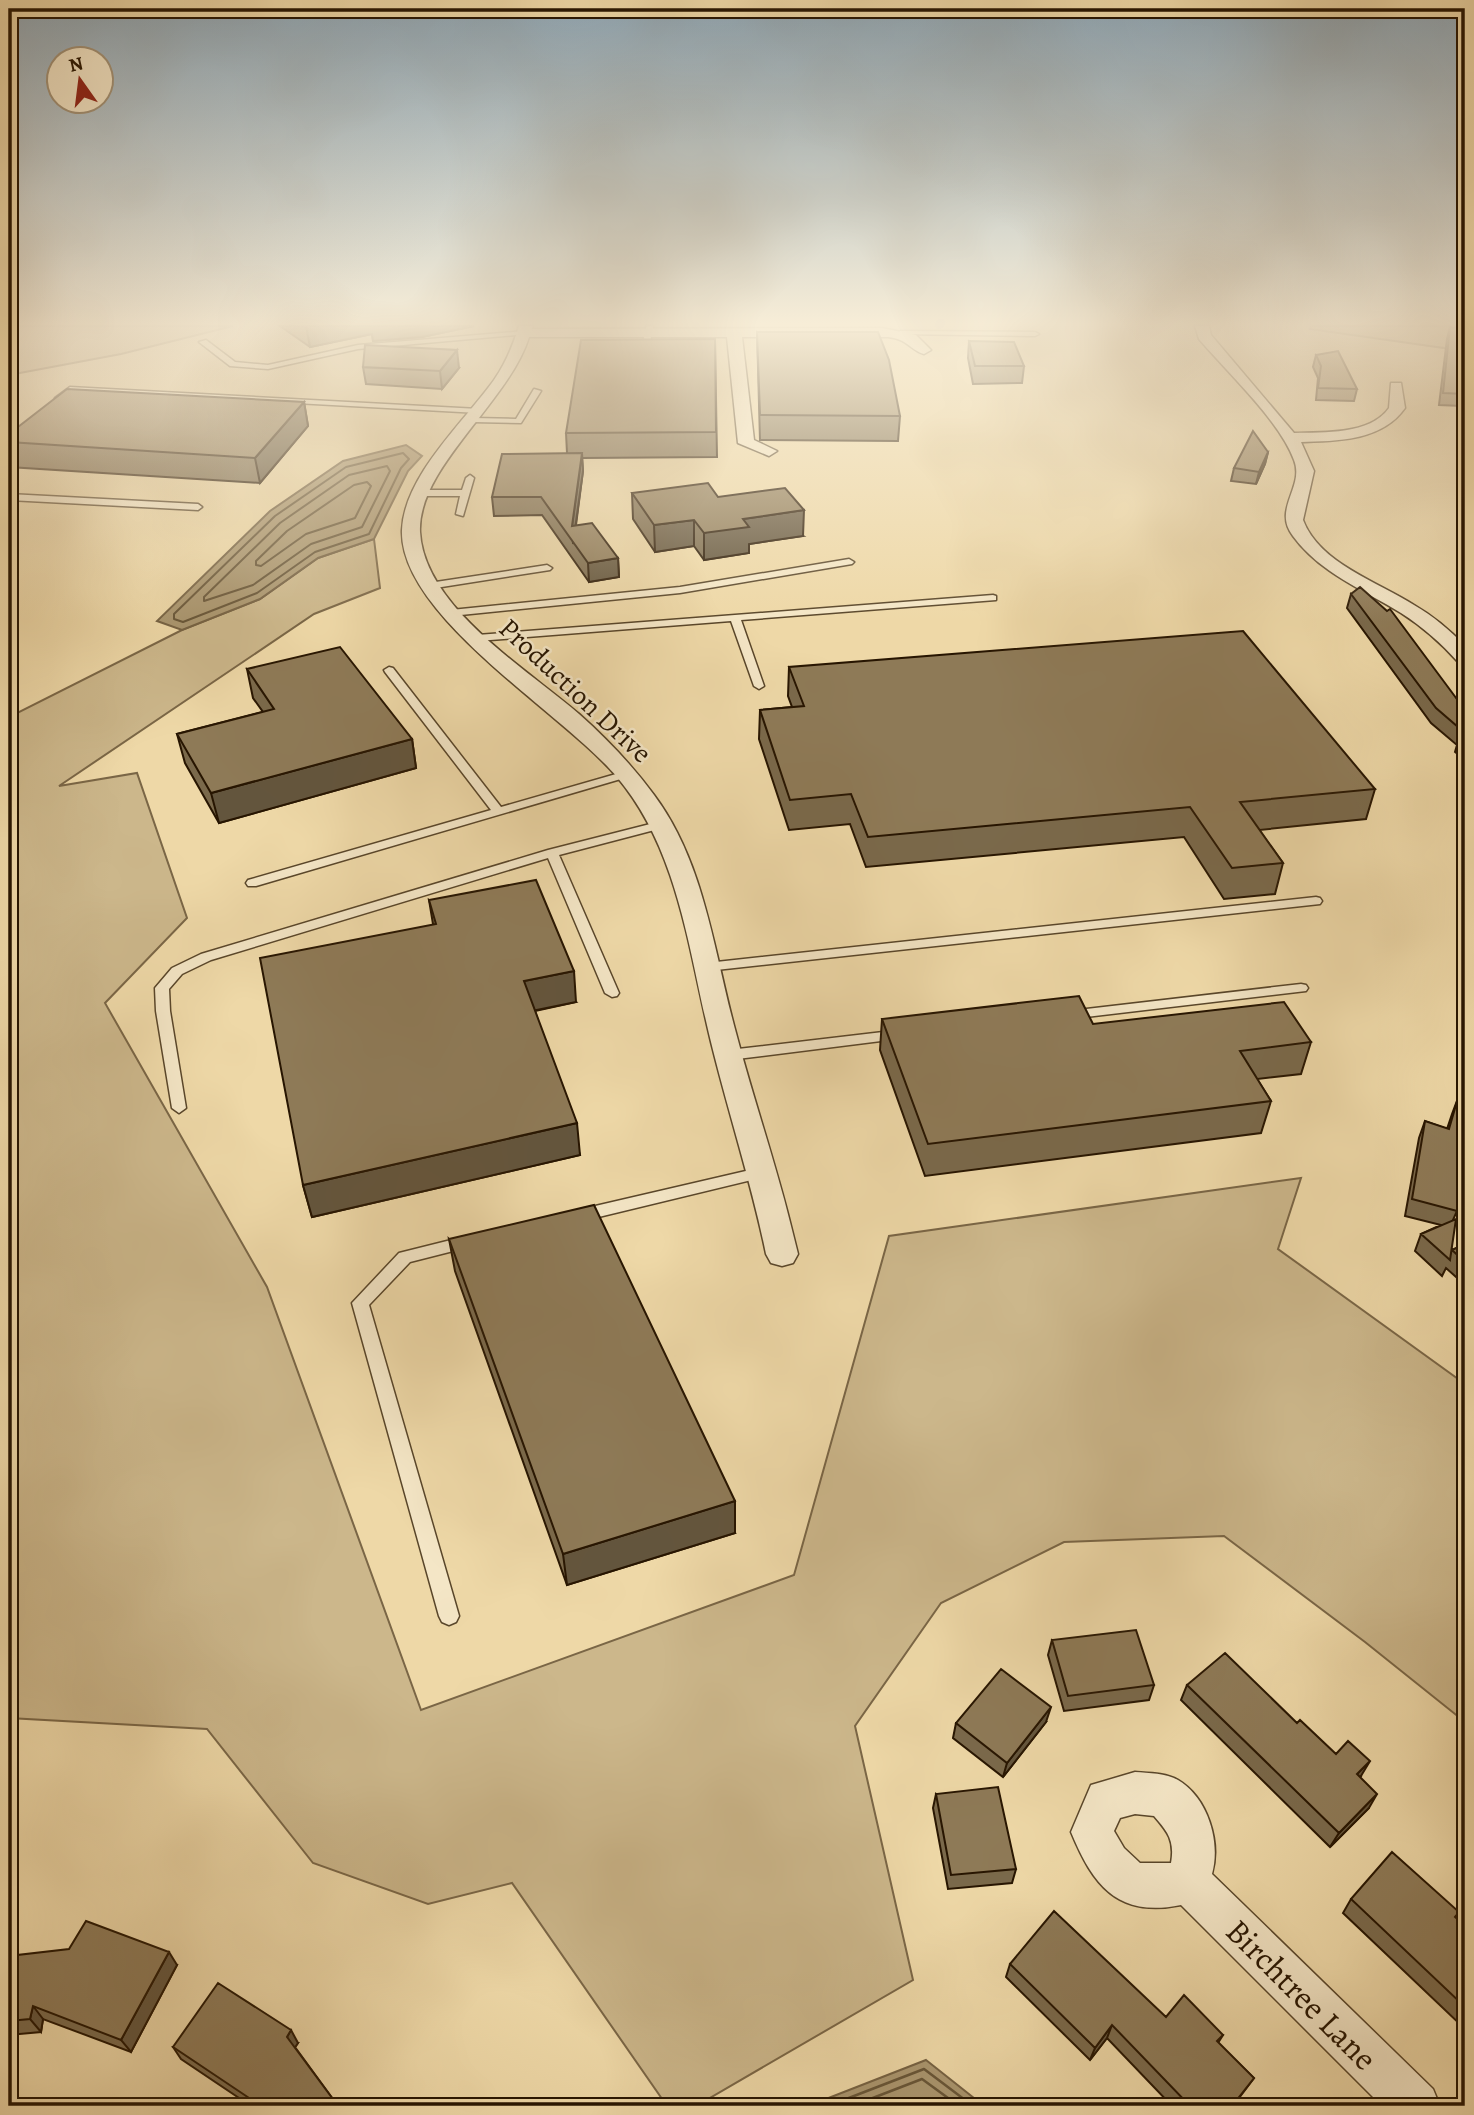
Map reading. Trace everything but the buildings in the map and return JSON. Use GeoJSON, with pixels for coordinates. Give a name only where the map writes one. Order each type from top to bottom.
{"type":"FeatureCollection","features":[{"type":"Feature","properties":{"kind":"street","name":"Production Drive"},"geometry":{"type":"LineString","coordinates":[[470,425],[420,493],[412,513],[411,529],[419,567],[429,586],[451,613],[564,713],[627,774],[662,825],[675,850],[691,899],[782,1254]]}},
{"type":"Feature","properties":{"kind":"street"},"geometry":{"type":"LineString","coordinates":[[745,425],[746,443],[769,451]]}},
{"type":"Feature","properties":{"kind":"street"},"geometry":{"type":"LineString","coordinates":[[1277,425],[1303,461],[1304,480],[1292,506],[1297,530],[1307,543],[1338,568],[1435,626],[1465,658]]}},
{"type":"Feature","properties":{"kind":"street"},"geometry":{"type":"LineString","coordinates":[[1288,438],[1332,436],[1376,425]]}},
{"type":"Feature","properties":{"kind":"street","name":"Birchtree Lane"},"geometry":{"type":"LineString","coordinates":[[1188,1881],[1416,2106]]}},
{"type":"Feature","properties":{"kind":"lane"},"geometry":{"type":"LineString","coordinates":[[460,514],[470,478]]}},
{"type":"Feature","properties":{"kind":"lane"},"geometry":{"type":"LineString","coordinates":[[420,493],[465,493]]}},
{"type":"Feature","properties":{"kind":"lane"},"geometry":{"type":"LineString","coordinates":[[9,497],[198,507]]}},
{"type":"Feature","properties":{"kind":"lane"},"geometry":{"type":"LineString","coordinates":[[451,613],[680,590],[849,562]]}},
{"type":"Feature","properties":{"kind":"lane"},"geometry":{"type":"LineString","coordinates":[[429,586],[547,568]]}},
{"type":"Feature","properties":{"kind":"lane"},"geometry":{"type":"LineString","coordinates":[[477,638],[993,598]]}},
{"type":"Feature","properties":{"kind":"lane"},"geometry":{"type":"LineString","coordinates":[[735,618],[759,687]]}},
{"type":"Feature","properties":{"kind":"lane"},"geometry":{"type":"LineString","coordinates":[[389,670],[498,811]]}},
{"type":"Feature","properties":{"kind":"lane"},"geometry":{"type":"LineString","coordinates":[[252,883],[627,774]]}},
{"type":"Feature","properties":{"kind":"lane"},"geometry":{"type":"LineString","coordinates":[[179,1108],[163,1012],[162,988],[177,971],[206,957],[552,853],[662,825]]}},
{"type":"Feature","properties":{"kind":"lane"},"geometry":{"type":"LineString","coordinates":[[552,853],[612,993]]}},
{"type":"Feature","properties":{"kind":"lane"},"geometry":{"type":"LineString","coordinates":[[707,967],[1316,901]]}},
{"type":"Feature","properties":{"kind":"lane"},"geometry":{"type":"LineString","coordinates":[[1056,1017],[1301,988]]}},
{"type":"Feature","properties":{"kind":"lane"},"geometry":{"type":"LineString","coordinates":[[729,1055],[919,1033]]}},
{"type":"Feature","properties":{"kind":"lane"},"geometry":{"type":"LineString","coordinates":[[564,1219],[763,1172]]}},
{"type":"Feature","properties":{"kind":"lane"},"geometry":{"type":"LineString","coordinates":[[449,1616],[359,1303],[405,1257],[485,1238]]}},
{"type":"Feature","properties":{"kind":"shaded area"},"geometry":{"type":"Polygon","coordinates":[[[374,539],[380,588],[314,614],[59,786],[137,773],[187,918],[105,1003],[267,1287],[421,1710],[794,1575],[889,1236],[1301,1178],[1278,1249],[1465,1384],[1465,1722],[1365,1642],[1224,1536],[1064,1542],[941,1603],[855,1726],[913,1980],[696,2106],[667,2106],[512,1883],[428,1904],[313,1863],[207,1729],[9,1718],[9,717],[182,630],[260,599],[318,558],[374,539]]]}},
{"type":"Feature","properties":{"kind":"water"},"geometry":{"type":"Polygon","coordinates":[[[406,445],[422,456],[408,471],[374,539],[318,558],[260,599],[182,630],[157,621],[270,511],[343,461],[406,445]]]}},
{"type":"Feature","properties":{"kind":"water"},"geometry":{"type":"Polygon","coordinates":[[[926,2060],[984,2106],[808,2106],[926,2060]]]}}]}
